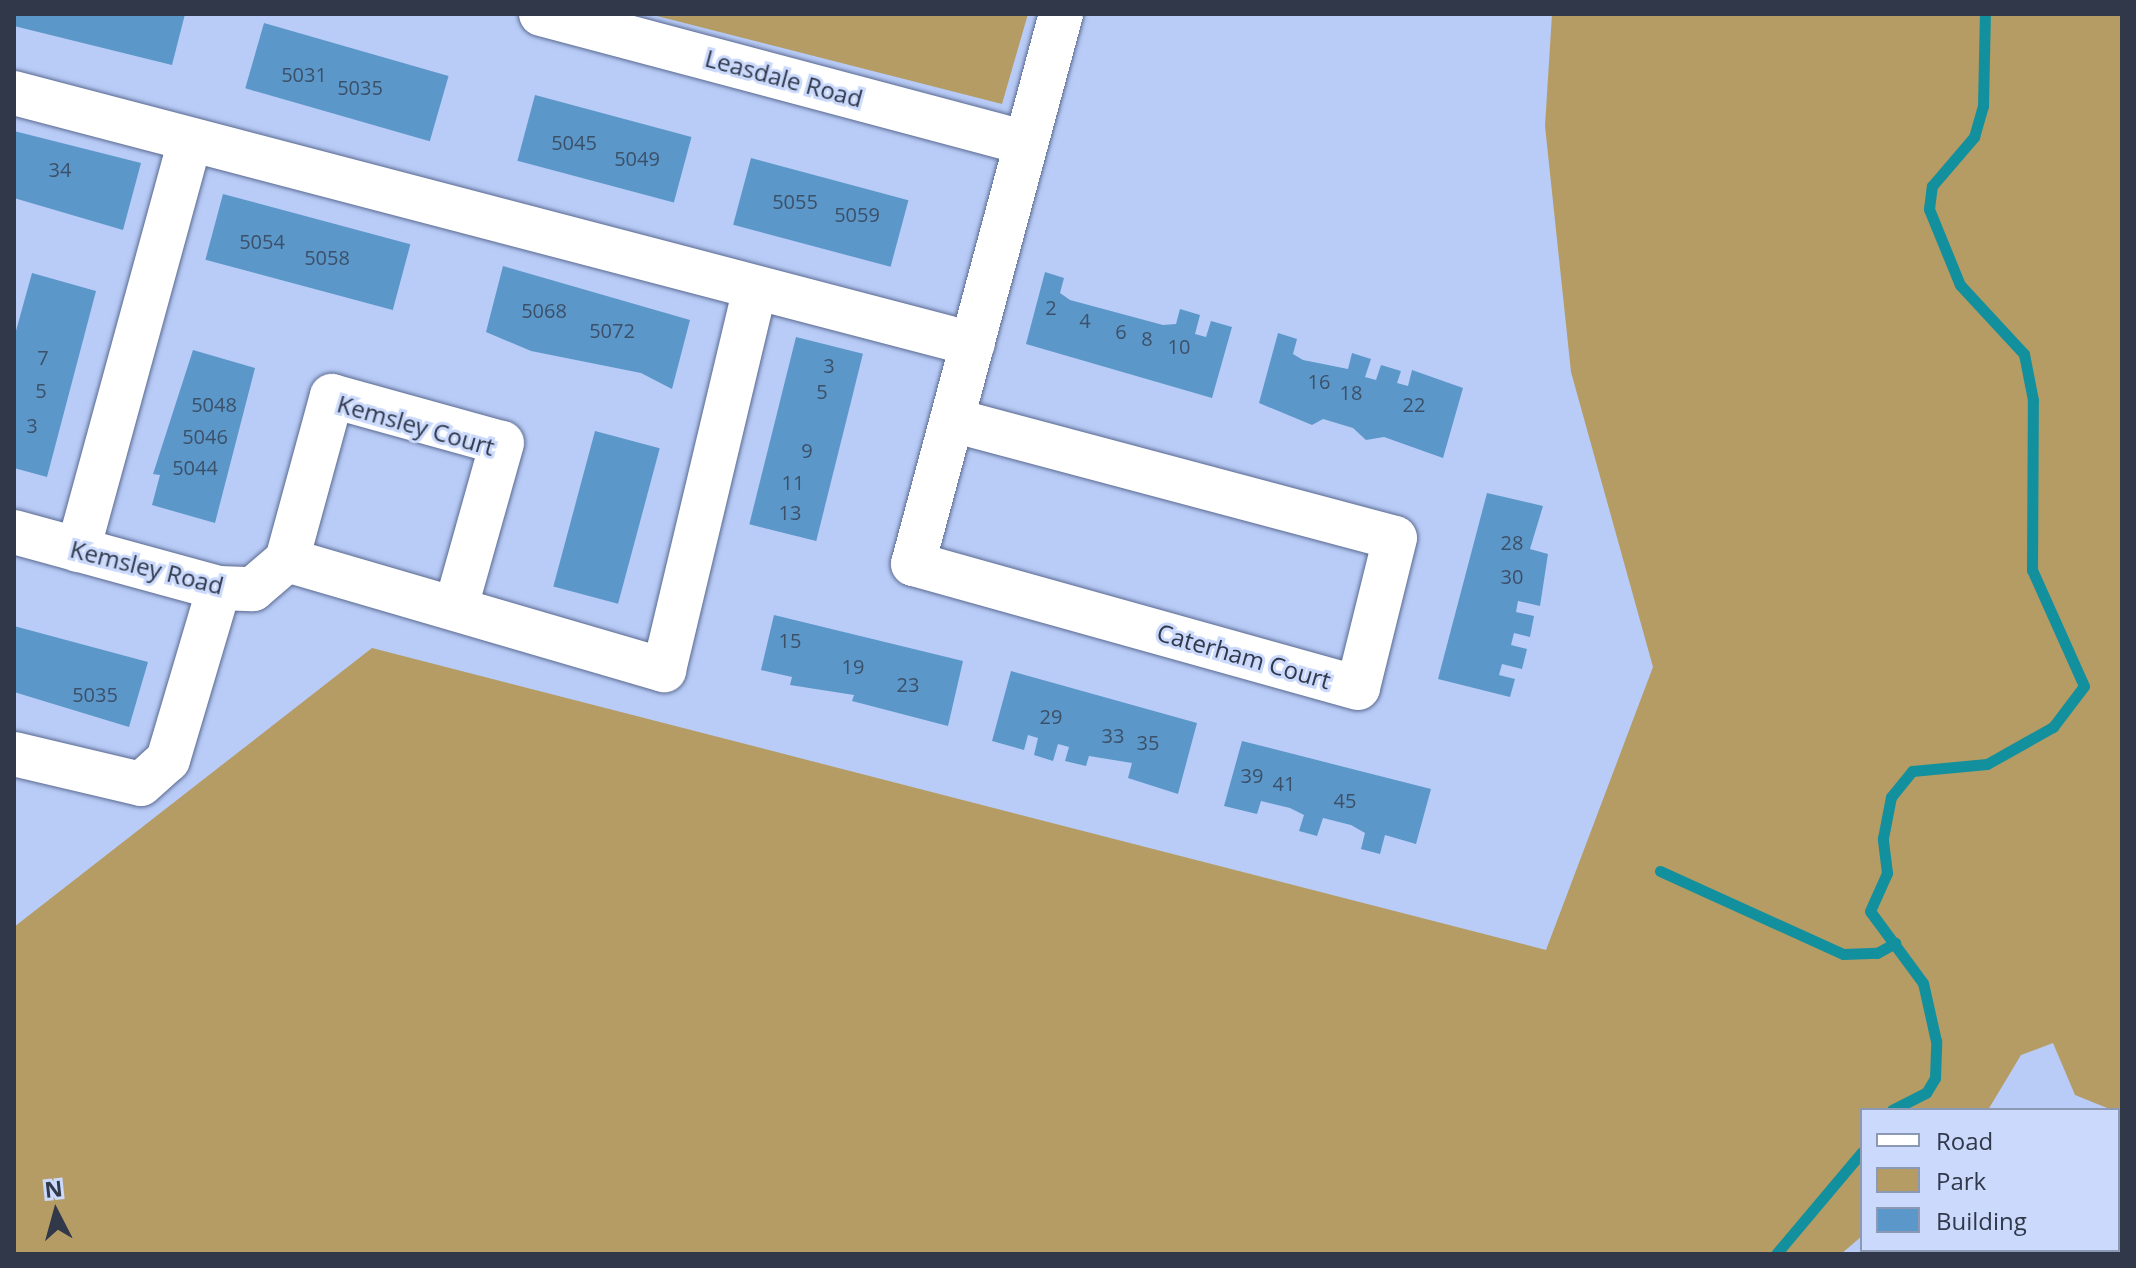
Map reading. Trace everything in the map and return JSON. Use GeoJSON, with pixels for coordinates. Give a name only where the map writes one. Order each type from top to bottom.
{"type":"FeatureCollection","features":[{"type":"Feature","properties":{"kind":"street","name":"Leasdale Road"},"geometry":{"type":"LineString","coordinates":[[541,14],[1026,143]]}},
{"type":"Feature","properties":{"kind":"street","name":"Caterham Court"},"geometry":{"type":"LineString","coordinates":[[952,420],[1395,538],[1358,688],[913,564],[1061,14]]}},
{"type":"Feature","properties":{"kind":"street"},"geometry":{"type":"LineString","coordinates":[[14,93],[189,144],[973,344]]}},
{"type":"Feature","properties":{"kind":"street"},"geometry":{"type":"LineString","coordinates":[[78,550],[189,144]]}},
{"type":"Feature","properties":{"kind":"street"},"geometry":{"type":"LineString","coordinates":[[287,560],[664,670],[755,288]]}},
{"type":"Feature","properties":{"kind":"street","name":"Kemsley Court"},"geometry":{"type":"LineString","coordinates":[[287,560],[332,396],[488,439],[502,443],[456,607]]}},
{"type":"Feature","properties":{"kind":"street","name":"Kemsley Road"},"geometry":{"type":"LineString","coordinates":[[14,532],[219,588],[253,589],[287,560]]}},
{"type":"Feature","properties":{"kind":"street"},"geometry":{"type":"LineString","coordinates":[[14,754],[141,784],[168,760],[219,588]]}},
{"type":"Feature","properties":{"kind":"green space"},"geometry":{"type":"Polygon","coordinates":[[[649,14],[1028,14],[1002,104],[649,14]]]}},
{"type":"Feature","properties":{"kind":"green space"},"geometry":{"type":"Polygon","coordinates":[[[1552,14],[2122,14],[2122,1114],[2120,1108],[2107,1108],[2075,1095],[2053,1043],[2021,1055],[1989,1108],[1860,1108],[1860,1238],[1841,1254],[14,1254],[14,927],[372,648],[1546,950],[1653,667],[1571,372],[1545,126],[1552,14]]]}},
{"type":"Feature","properties":{"kind":"building"},"geometry":{"type":"Polygon","coordinates":[[[14,14],[185,14],[172,65],[14,26],[14,14]]]}},
{"type":"Feature","properties":{"kind":"building"},"geometry":{"type":"Polygon","coordinates":[[[264,23],[449,76],[430,141],[245,88],[264,23]]]}},
{"type":"Feature","properties":{"kind":"building"},"geometry":{"type":"Polygon","coordinates":[[[535,95],[691,137],[674,203],[517,161],[535,95]]]}},
{"type":"Feature","properties":{"kind":"building"},"geometry":{"type":"Polygon","coordinates":[[[14,131],[141,163],[123,230],[14,198],[14,131]]]}},
{"type":"Feature","properties":{"kind":"building"},"geometry":{"type":"Polygon","coordinates":[[[751,158],[908,200],[891,267],[733,225],[751,158]]]}},
{"type":"Feature","properties":{"kind":"building"},"geometry":{"type":"Polygon","coordinates":[[[223,194],[410,244],[393,310],[205,260],[223,194]]]}},
{"type":"Feature","properties":{"kind":"building"},"geometry":{"type":"Polygon","coordinates":[[[503,266],[690,320],[672,389],[641,373],[531,351],[486,332],[503,266]]]}},
{"type":"Feature","properties":{"kind":"building"},"geometry":{"type":"Polygon","coordinates":[[[1045,272],[1064,278],[1060,293],[1070,300],[1163,325],[1176,324],[1180,309],[1200,315],[1195,334],[1206,337],[1211,321],[1232,327],[1212,398],[1026,344],[1045,272]]]}},
{"type":"Feature","properties":{"kind":"building"},"geometry":{"type":"Polygon","coordinates":[[[32,273],[96,291],[47,477],[14,468],[14,338],[32,273]]]}},
{"type":"Feature","properties":{"kind":"building"},"geometry":{"type":"Polygon","coordinates":[[[1278,333],[1297,339],[1293,354],[1303,360],[1348,369],[1352,353],[1371,359],[1365,377],[1376,380],[1381,365],[1401,371],[1397,383],[1408,386],[1412,370],[1463,388],[1443,458],[1384,437],[1366,440],[1353,428],[1323,419],[1312,425],[1259,403],[1278,333]]]}},
{"type":"Feature","properties":{"kind":"building"},"geometry":{"type":"Polygon","coordinates":[[[796,337],[863,354],[816,541],[749,524],[796,337]]]}},
{"type":"Feature","properties":{"kind":"building"},"geometry":{"type":"Polygon","coordinates":[[[193,350],[255,368],[215,523],[152,505],[160,475],[153,474],[193,350]]]}},
{"type":"Feature","properties":{"kind":"building"},"geometry":{"type":"Polygon","coordinates":[[[595,431],[660,448],[618,604],[553,587],[595,431]]]}},
{"type":"Feature","properties":{"kind":"building"},"geometry":{"type":"Polygon","coordinates":[[[1487,493],[1543,506],[1530,549],[1548,554],[1540,606],[1518,601],[1516,612],[1534,616],[1530,637],[1514,633],[1511,645],[1527,649],[1522,669],[1502,664],[1499,675],[1515,679],[1510,697],[1438,679],[1487,493]]]}},
{"type":"Feature","properties":{"kind":"building"},"geometry":{"type":"Polygon","coordinates":[[[774,615],[963,661],[948,726],[852,701],[854,695],[790,685],[792,677],[761,670],[774,615]]]}},
{"type":"Feature","properties":{"kind":"building"},"geometry":{"type":"Polygon","coordinates":[[[14,626],[148,662],[129,727],[14,692],[14,626]]]}},
{"type":"Feature","properties":{"kind":"building"},"geometry":{"type":"Polygon","coordinates":[[[1011,671],[1197,723],[1178,794],[1128,778],[1132,763],[1089,756],[1086,766],[1065,761],[1069,747],[1058,744],[1053,761],[1034,755],[1038,738],[1028,735],[1024,750],[992,741],[1011,671]]]}},
{"type":"Feature","properties":{"kind":"building"},"geometry":{"type":"Polygon","coordinates":[[[1242,741],[1431,789],[1416,844],[1385,835],[1380,854],[1361,849],[1365,833],[1351,825],[1323,818],[1317,836],[1299,831],[1304,815],[1290,808],[1261,801],[1257,814],[1224,806],[1242,741]]]}},
{"type":"Feature","properties":{"kind":"waterway"},"geometry":{"type":"LineString","coordinates":[[1896,1108],[1926,1093],[1935,1078],[1936,1041],[1923,983],[1870,911],[1887,873],[1883,838],[1891,797],[1912,771],[1987,764],[2053,727],[2084,686],[2032,570],[2033,400],[2024,354],[1960,285],[1929,209],[1932,186],[1974,137],[1983,106],[1985,14]]}},
{"type":"Feature","properties":{"kind":"waterway"},"geometry":{"type":"LineString","coordinates":[[1660,871],[1843,954],[1877,953],[1895,943]]}},
{"type":"Feature","properties":{"kind":"waterway"},"geometry":{"type":"LineString","coordinates":[[1776,1254],[1860,1154]]}}]}
